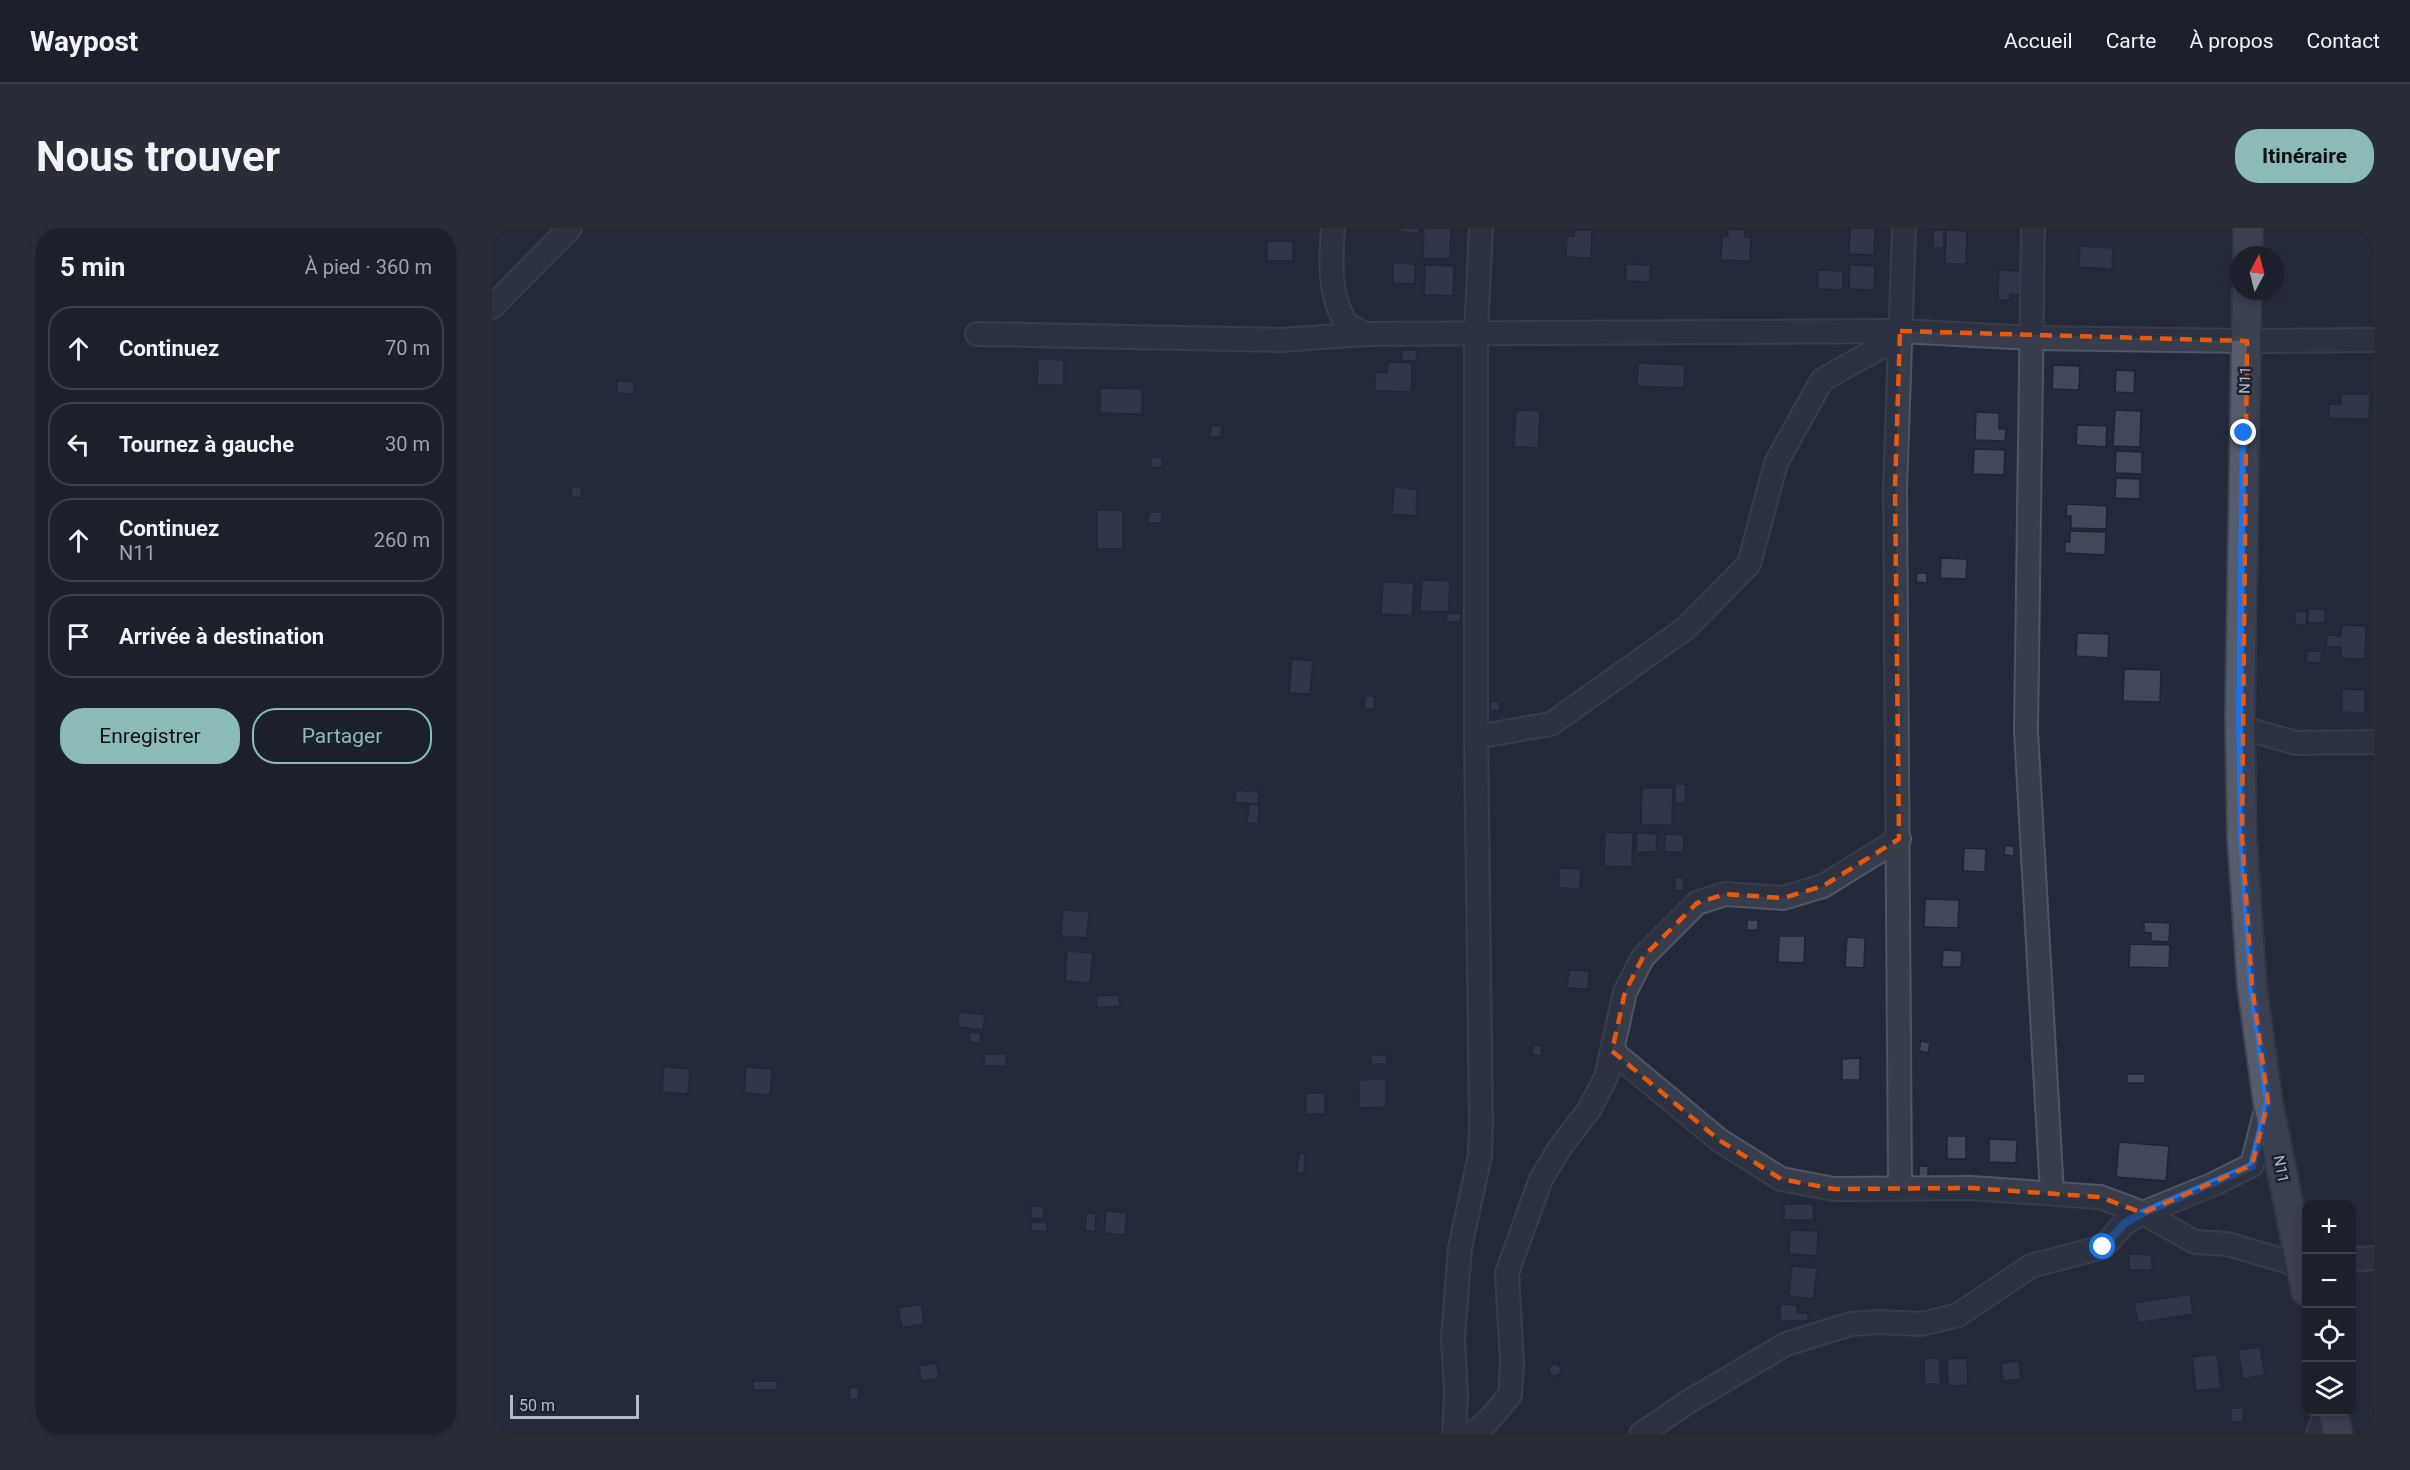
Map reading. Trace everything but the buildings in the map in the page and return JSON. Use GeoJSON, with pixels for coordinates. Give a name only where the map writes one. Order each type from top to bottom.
{"type":"FeatureCollection","features":[{"type":"Feature","properties":{"kind":"main road"},"geometry":{"type":"LineString","coordinates":[[2248,228],[2248,246]]}},
{"type":"Feature","properties":{"kind":"main road","name":"N11"},"geometry":{"type":"LineString","coordinates":[[2247,300],[2240,727],[2242,837],[2252,986],[2268,1102],[2302,1264]]}},
{"type":"Feature","properties":{"kind":"main road"},"geometry":{"type":"LineString","coordinates":[[2334,1416],[2338,1434]]}},
{"type":"Feature","properties":{"kind":"street"},"geometry":{"type":"LineString","coordinates":[[492,307],[570,228]]}},
{"type":"Feature","properties":{"kind":"street"},"geometry":{"type":"LineString","coordinates":[[1333,228],[1330,270],[1340,308],[1346,323],[1365,334]]}},
{"type":"Feature","properties":{"kind":"street"},"geometry":{"type":"LineString","coordinates":[[1454,1434],[1456,1395],[1453,1338],[1460,1248],[1480,1155],[1481,1124],[1476,737],[1476,333],[1481,228]]}},
{"type":"Feature","properties":{"kind":"street"},"geometry":{"type":"LineString","coordinates":[[1900,1188],[1895,489],[1904,228]]}},
{"type":"Feature","properties":{"kind":"street"},"geometry":{"type":"LineString","coordinates":[[2033,228],[2026,731],[2052,1193]]}},
{"type":"Feature","properties":{"kind":"street"},"geometry":{"type":"LineString","coordinates":[[977,334],[1281,340],[1365,334],[1476,333],[2247,341],[2374,340]]}},
{"type":"Feature","properties":{"kind":"street"},"geometry":{"type":"LineString","coordinates":[[1476,737],[1551,724],[1686,628],[1749,564],[1776,463],[1822,380],[1900,337]]}},
{"type":"Feature","properties":{"kind":"street"},"geometry":{"type":"LineString","coordinates":[[2240,727],[2296,742],[2374,742]]}},
{"type":"Feature","properties":{"kind":"street"},"geometry":{"type":"LineString","coordinates":[[1472,1434],[1488,1421],[1510,1395],[1512,1363],[1507,1273],[1541,1179],[1561,1146],[1598,1096],[1606,1077],[1624,992],[1643,957],[1697,903],[1725,894],[1783,898],[1823,886],[1899,839]]}},
{"type":"Feature","properties":{"kind":"street"},"geometry":{"type":"LineString","coordinates":[[1612,1051],[1719,1140],[1781,1179],[1834,1189],[1971,1188],[2100,1197],[2143,1213],[2195,1242],[2227,1245],[2302,1272]]}},
{"type":"Feature","properties":{"kind":"street"},"geometry":{"type":"LineString","coordinates":[[1641,1434],[1688,1402],[1786,1344],[1851,1324],[1878,1322],[1922,1324],[1958,1315],[2031,1266],[2103,1247],[2125,1223],[2143,1213],[2252,1166],[2268,1102]]}},
{"type":"Feature","properties":{"kind":"street"},"geometry":{"type":"LineString","coordinates":[[2356,1260],[2374,1258]]}},
{"type":"Feature","properties":{"kind":"street"},"geometry":{"type":"LineString","coordinates":[[2318,1434],[2325,1416]]}},
{"type":"Feature","properties":{"kind":"highlighted area"},"geometry":{"type":"Polygon","coordinates":[[[1900,331],[2247,341],[2242,837],[2252,986],[2268,1102],[2252,1165],[2143,1213],[2100,1197],[1971,1188],[1834,1189],[1781,1179],[1719,1140],[1612,1051],[1625,992],[1643,957],[1697,903],[1725,894],[1783,898],[1823,886],[1899,839],[1895,489],[1900,331]]]}},
{"type":"Feature","properties":{"kind":"route"},"geometry":{"type":"LineString","coordinates":[[2103,1247],[2125,1223],[2143,1213],[2252,1166],[2268,1102],[2252,986],[2242,837],[2240,716],[2244,433]]}}]}
